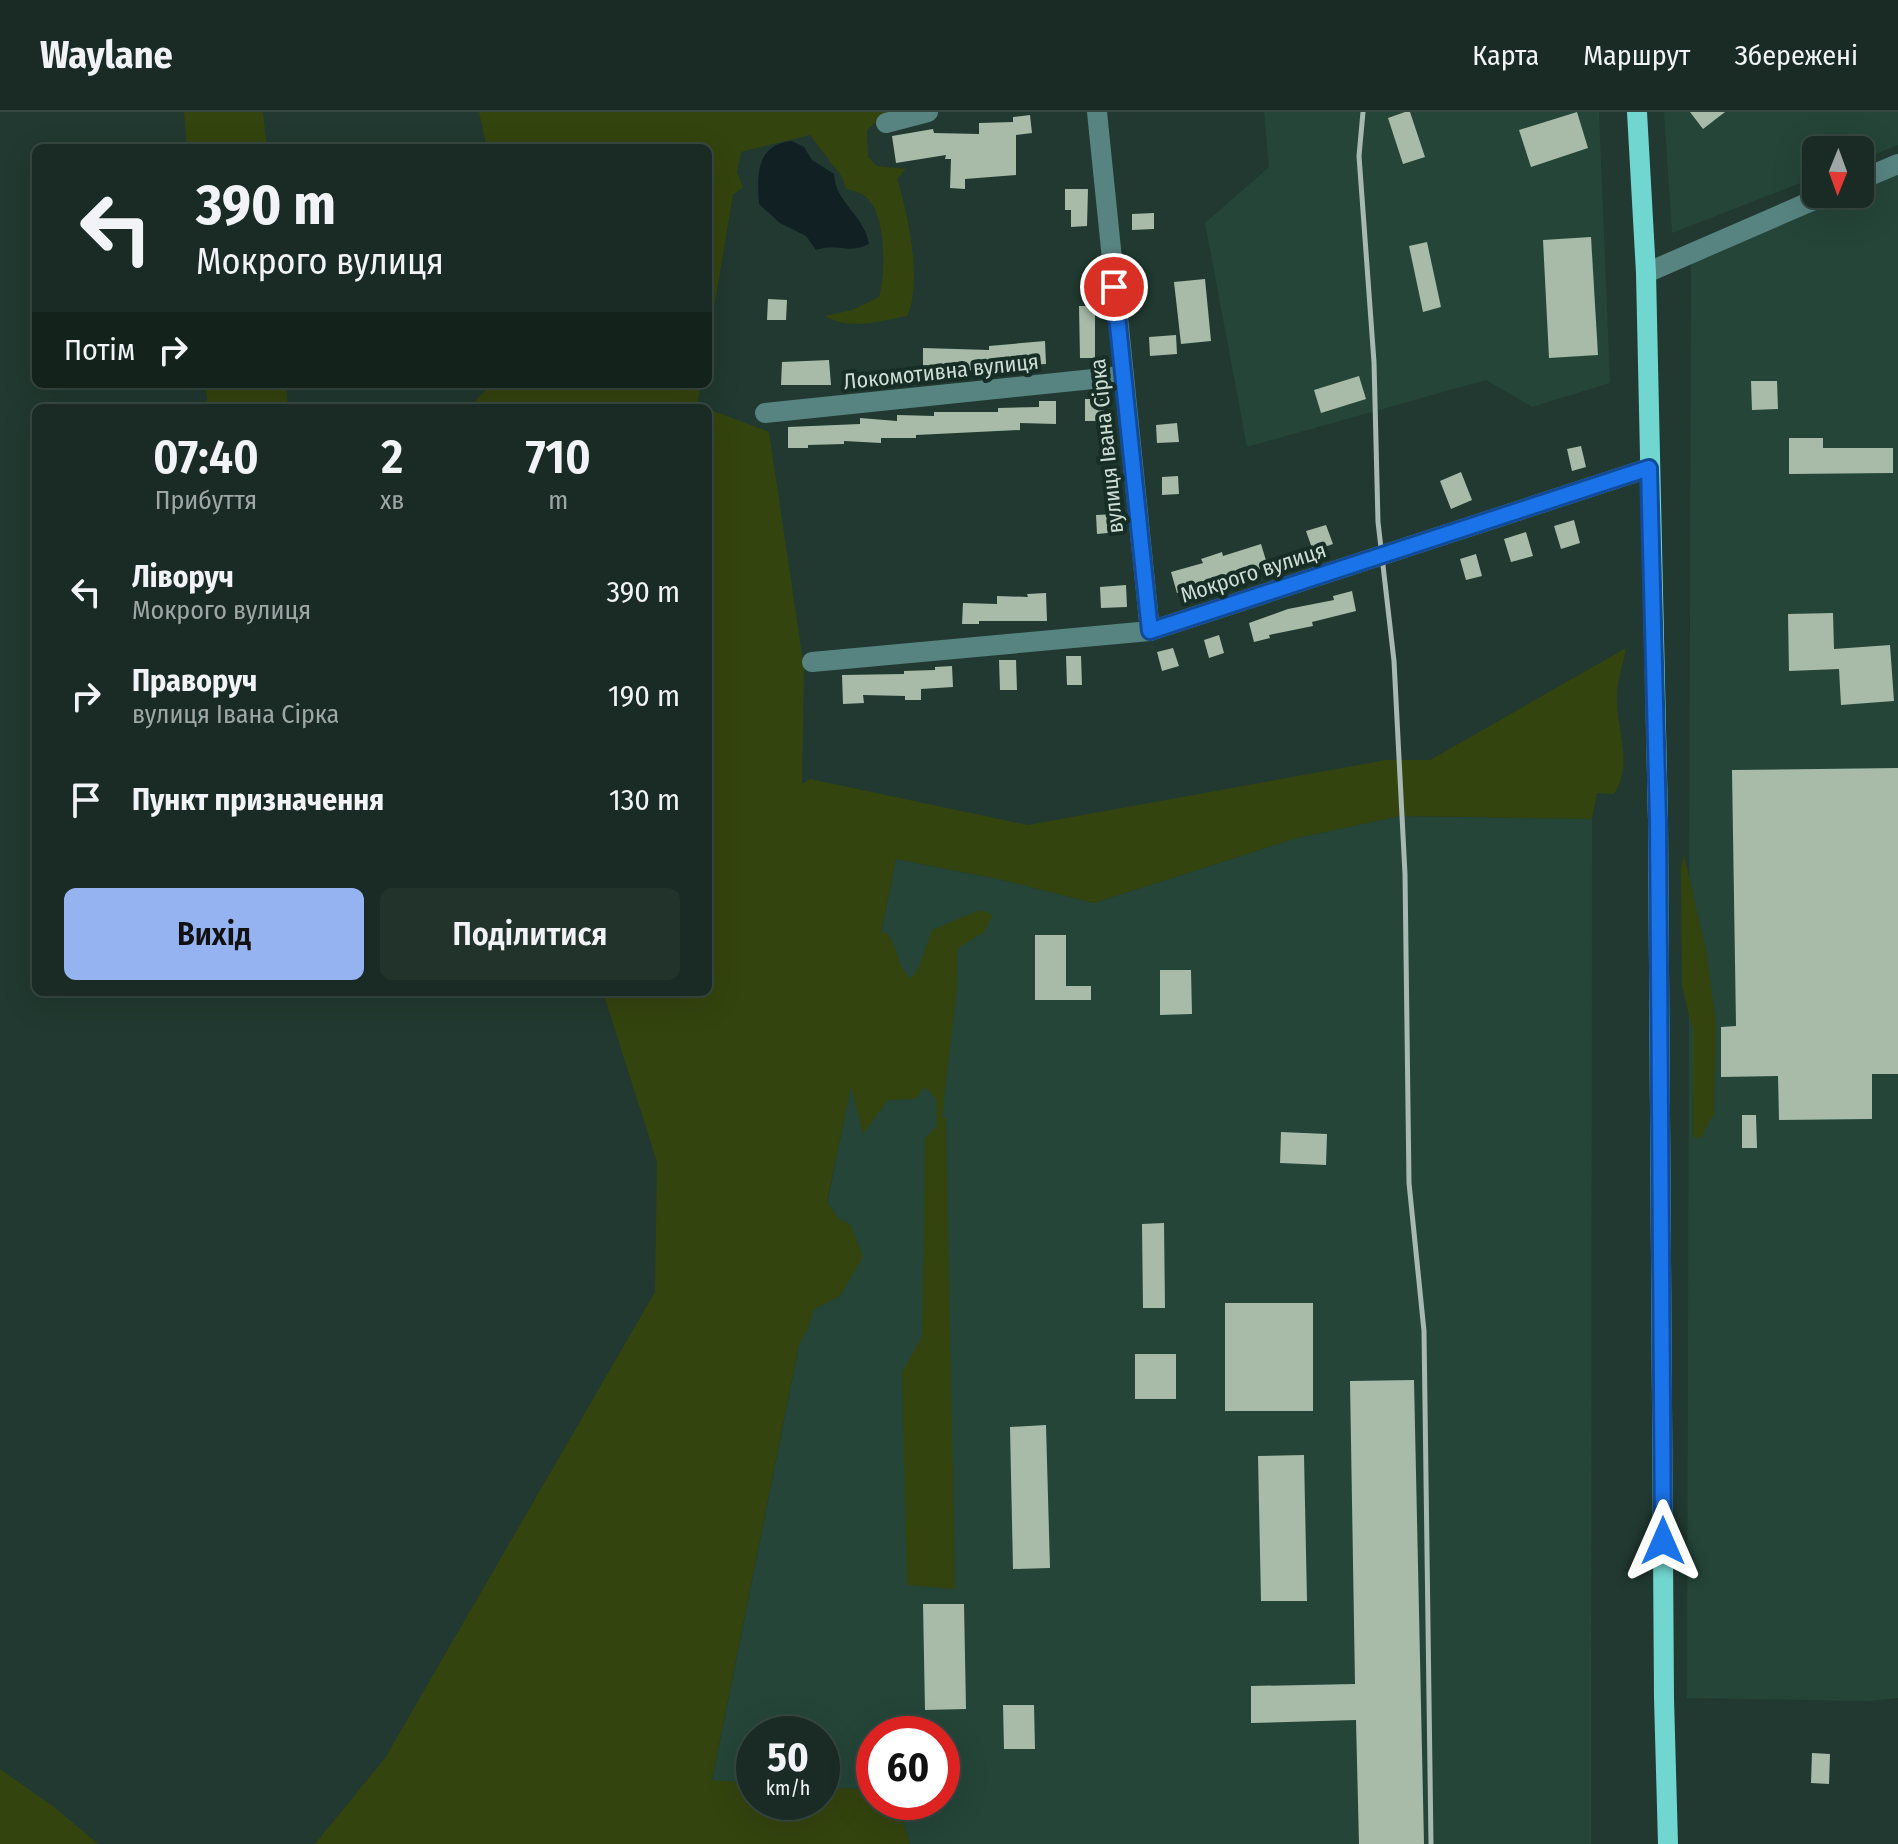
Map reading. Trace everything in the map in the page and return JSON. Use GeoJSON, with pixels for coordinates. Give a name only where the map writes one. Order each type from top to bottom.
{"type":"FeatureCollection","features":[{"type":"Feature","properties":{"kind":"main road"},"geometry":{"type":"LineString","coordinates":[[1637,112],[1646,273],[1658,820],[1664,1698],[1668,1844]]}},
{"type":"Feature","properties":{"kind":"street"},"geometry":{"type":"LineString","coordinates":[[886,123],[928,112]]}},
{"type":"Feature","properties":{"kind":"street","name":"вулиця Івана Сірка"},"geometry":{"type":"LineString","coordinates":[[1097,112],[1150,631]]}},
{"type":"Feature","properties":{"kind":"street"},"geometry":{"type":"LineString","coordinates":[[1874,174],[1898,164]]}},
{"type":"Feature","properties":{"kind":"street"},"geometry":{"type":"LineString","coordinates":[[1646,273],[1802,205]]}},
{"type":"Feature","properties":{"kind":"street","name":"Локомотивна вулиця"},"geometry":{"type":"LineString","coordinates":[[765,413],[1122,376]]}},
{"type":"Feature","properties":{"kind":"street","name":"Мокрого вулиця"},"geometry":{"type":"LineString","coordinates":[[812,662],[1150,631],[1649,468]]}},
{"type":"Feature","properties":{"kind":"shaded area"},"geometry":{"type":"Polygon","coordinates":[[[1264,112],[1599,112],[1610,383],[1532,407],[1486,380],[1247,447],[1205,223],[1269,167],[1264,112]]]}},
{"type":"Feature","properties":{"kind":"shaded area"},"geometry":{"type":"Polygon","coordinates":[[[1664,112],[1898,112],[1898,145],[1874,154],[1874,136],[1802,136],[1802,182],[1672,233],[1664,112]]]}},
{"type":"Feature","properties":{"kind":"shaded area"},"geometry":{"type":"Polygon","coordinates":[[[792,141],[804,147],[812,160],[834,174],[839,193],[862,224],[869,244],[816,250],[806,236],[780,223],[759,204],[759,172],[765,155],[780,143],[792,141]]]}},
{"type":"Feature","properties":{"kind":"shaded area"},"geometry":{"type":"Polygon","coordinates":[[[1898,164],[1898,1698],[1870,1701],[1687,1698],[1691,254],[1802,205],[1802,208],[1874,208],[1874,174],[1898,164]]]}},
{"type":"Feature","properties":{"kind":"shaded area"},"geometry":{"type":"Polygon","coordinates":[[[1400,816],[1592,819],[1591,1844],[910,1844],[903,1820],[960,1820],[960,1716],[856,1716],[856,1789],[840,1788],[840,1716],[736,1716],[736,1782],[712,1781],[896,859],[1003,880],[1094,903],[1297,838],[1400,816]]]}},
{"type":"Feature","properties":{"kind":"green space"},"geometry":{"type":"Polygon","coordinates":[[[184,112],[263,112],[267,144],[187,144],[184,112]]]}},
{"type":"Feature","properties":{"kind":"green space"},"geometry":{"type":"Polygon","coordinates":[[[479,112],[901,112],[882,117],[867,130],[868,157],[877,166],[906,169],[897,179],[909,229],[914,268],[912,302],[907,316],[855,324],[825,316],[852,310],[879,297],[883,247],[875,209],[861,194],[846,189],[842,177],[810,135],[741,152],[737,172],[743,187],[733,195],[712,319],[712,144],[486,144],[479,112]]]}},
{"type":"Feature","properties":{"kind":"green space"},"geometry":{"type":"Polygon","coordinates":[[[206,388],[286,388],[288,404],[208,404],[206,388]]]}},
{"type":"Feature","properties":{"kind":"green space"},"geometry":{"type":"Polygon","coordinates":[[[487,388],[700,388],[697,404],[473,404],[487,388]]]}},
{"type":"Feature","properties":{"kind":"green space"},"geometry":{"type":"Polygon","coordinates":[[[712,411],[769,432],[804,668],[802,784],[810,779],[1028,825],[1386,760],[1430,760],[1626,648],[1617,691],[1623,770],[1614,794],[1597,793],[1592,819],[1400,816],[1297,838],[1094,903],[1003,880],[896,859],[881,933],[886,932],[890,938],[902,967],[911,979],[919,967],[932,930],[980,910],[993,915],[984,932],[958,948],[957,987],[942,1119],[946,1117],[955,1589],[907,1585],[902,1372],[922,1337],[925,1138],[937,1126],[936,1099],[925,1087],[915,1099],[888,1100],[863,1134],[851,1086],[827,1202],[839,1219],[850,1224],[863,1257],[840,1296],[813,1310],[808,1329],[799,1344],[712,1780],[736,1782],[736,1820],[840,1820],[840,1788],[856,1789],[856,1820],[903,1820],[910,1844],[315,1844],[385,1758],[655,1292],[657,1162],[604,996],[712,996],[712,411]]]}},
{"type":"Feature","properties":{"kind":"green space"},"geometry":{"type":"Polygon","coordinates":[[[1684,855],[1706,950],[1716,1021],[1714,1114],[1700,1139],[1693,1136],[1693,1031],[1682,987],[1681,868],[1684,855]]]}},
{"type":"Feature","properties":{"kind":"green space"},"geometry":{"type":"Polygon","coordinates":[[[0,1769],[54,1807],[98,1844],[0,1844],[0,1769]]]}},
{"type":"Feature","properties":{"kind":"building"},"geometry":{"type":"Polygon","coordinates":[[[1410,112],[1425,157],[1403,164],[1388,118],[1410,112]]]}},
{"type":"Feature","properties":{"kind":"building"},"geometry":{"type":"Polygon","coordinates":[[[1577,112],[1588,148],[1531,167],[1519,130],[1577,112]]]}},
{"type":"Feature","properties":{"kind":"building"},"geometry":{"type":"Polygon","coordinates":[[[1690,112],[1725,112],[1703,129],[1690,112]]]}},
{"type":"Feature","properties":{"kind":"building"},"geometry":{"type":"Polygon","coordinates":[[[1030,115],[1032,133],[1016,135],[1016,175],[965,179],[965,189],[950,188],[951,159],[945,159],[946,155],[896,163],[892,136],[933,129],[934,133],[979,134],[979,123],[1013,122],[1013,117],[1030,115]]]}},
{"type":"Feature","properties":{"kind":"building"},"geometry":{"type":"Polygon","coordinates":[[[1065,189],[1088,189],[1087,226],[1071,227],[1071,210],[1065,210],[1065,189]]]}},
{"type":"Feature","properties":{"kind":"building"},"geometry":{"type":"Polygon","coordinates":[[[1154,213],[1154,229],[1132,230],[1132,214],[1154,213]]]}},
{"type":"Feature","properties":{"kind":"building"},"geometry":{"type":"Polygon","coordinates":[[[1591,237],[1598,355],[1549,358],[1543,240],[1591,237]]]}},
{"type":"Feature","properties":{"kind":"building"},"geometry":{"type":"Polygon","coordinates":[[[1427,242],[1441,307],[1423,312],[1409,246],[1427,242]]]}},
{"type":"Feature","properties":{"kind":"building"},"geometry":{"type":"Polygon","coordinates":[[[1205,279],[1211,341],[1181,344],[1174,282],[1205,279]]]}},
{"type":"Feature","properties":{"kind":"building"},"geometry":{"type":"Polygon","coordinates":[[[768,299],[787,300],[786,320],[767,320],[768,299]]]}},
{"type":"Feature","properties":{"kind":"building"},"geometry":{"type":"Polygon","coordinates":[[[1079,306],[1095,306],[1095,358],[1080,358],[1079,306]]]}},
{"type":"Feature","properties":{"kind":"building"},"geometry":{"type":"Polygon","coordinates":[[[1176,335],[1177,354],[1150,356],[1149,337],[1176,335]]]}},
{"type":"Feature","properties":{"kind":"building"},"geometry":{"type":"Polygon","coordinates":[[[1045,341],[1046,364],[1009,366],[1009,369],[923,372],[923,348],[989,350],[989,346],[1045,341]]]}},
{"type":"Feature","properties":{"kind":"building"},"geometry":{"type":"Polygon","coordinates":[[[829,360],[831,385],[781,385],[782,362],[829,360]]]}},
{"type":"Feature","properties":{"kind":"building"},"geometry":{"type":"Polygon","coordinates":[[[1359,376],[1366,399],[1321,413],[1314,390],[1359,376]]]}},
{"type":"Feature","properties":{"kind":"building"},"geometry":{"type":"Polygon","coordinates":[[[1751,381],[1777,381],[1778,409],[1752,410],[1751,381]]]}},
{"type":"Feature","properties":{"kind":"building"},"geometry":{"type":"Polygon","coordinates":[[[1085,399],[1104,399],[1104,421],[1085,421],[1085,399]]]}},
{"type":"Feature","properties":{"kind":"building"},"geometry":{"type":"Polygon","coordinates":[[[1039,401],[1056,401],[1056,424],[1020,423],[1020,430],[916,435],[916,438],[881,438],[881,443],[844,441],[844,444],[788,448],[788,427],[860,424],[860,418],[897,421],[897,415],[934,416],[934,412],[998,412],[998,408],[1039,407],[1039,401]]]}},
{"type":"Feature","properties":{"kind":"building"},"geometry":{"type":"Polygon","coordinates":[[[1177,423],[1179,442],[1157,443],[1156,425],[1177,423]]]}},
{"type":"Feature","properties":{"kind":"building"},"geometry":{"type":"Polygon","coordinates":[[[1789,438],[1823,438],[1823,448],[1893,448],[1893,473],[1789,474],[1789,438]]]}},
{"type":"Feature","properties":{"kind":"building"},"geometry":{"type":"Polygon","coordinates":[[[1581,446],[1586,467],[1572,471],[1567,449],[1581,446]]]}},
{"type":"Feature","properties":{"kind":"building"},"geometry":{"type":"Polygon","coordinates":[[[1461,472],[1472,500],[1451,509],[1440,481],[1461,472]]]}},
{"type":"Feature","properties":{"kind":"building"},"geometry":{"type":"Polygon","coordinates":[[[1178,476],[1179,494],[1162,495],[1162,477],[1178,476]]]}},
{"type":"Feature","properties":{"kind":"building"},"geometry":{"type":"Polygon","coordinates":[[[1116,514],[1118,532],[1097,534],[1096,515],[1116,514]]]}},
{"type":"Feature","properties":{"kind":"building"},"geometry":{"type":"Polygon","coordinates":[[[1574,520],[1580,543],[1561,549],[1554,526],[1574,520]]]}},
{"type":"Feature","properties":{"kind":"building"},"geometry":{"type":"Polygon","coordinates":[[[1326,525],[1333,544],[1313,551],[1306,531],[1326,525]]]}},
{"type":"Feature","properties":{"kind":"building"},"geometry":{"type":"Polygon","coordinates":[[[1526,532],[1533,556],[1511,562],[1504,539],[1526,532]]]}},
{"type":"Feature","properties":{"kind":"building"},"geometry":{"type":"Polygon","coordinates":[[[1261,544],[1268,567],[1177,593],[1171,572],[1203,563],[1201,559],[1222,552],[1223,556],[1261,544]]]}},
{"type":"Feature","properties":{"kind":"building"},"geometry":{"type":"Polygon","coordinates":[[[1476,554],[1482,576],[1466,580],[1460,559],[1476,554]]]}},
{"type":"Feature","properties":{"kind":"building"},"geometry":{"type":"Polygon","coordinates":[[[1126,585],[1127,607],[1101,608],[1100,587],[1126,585]]]}},
{"type":"Feature","properties":{"kind":"building"},"geometry":{"type":"Polygon","coordinates":[[[1352,591],[1356,611],[1254,642],[1249,623],[1288,609],[1334,600],[1333,596],[1352,591]]]}},
{"type":"Feature","properties":{"kind":"building"},"geometry":{"type":"Polygon","coordinates":[[[1046,593],[1047,621],[962,624],[963,603],[997,604],[997,596],[1028,597],[1027,594],[1046,593]]]}},
{"type":"Feature","properties":{"kind":"building"},"geometry":{"type":"Polygon","coordinates":[[[1833,613],[1834,649],[1890,645],[1894,701],[1841,705],[1839,669],[1789,671],[1788,614],[1833,613]]]}},
{"type":"Feature","properties":{"kind":"building"},"geometry":{"type":"Polygon","coordinates":[[[1219,635],[1224,653],[1209,658],[1204,640],[1219,635]]]}},
{"type":"Feature","properties":{"kind":"building"},"geometry":{"type":"Polygon","coordinates":[[[1173,648],[1179,666],[1162,671],[1157,652],[1173,648]]]}},
{"type":"Feature","properties":{"kind":"building"},"geometry":{"type":"Polygon","coordinates":[[[1066,656],[1081,656],[1082,685],[1067,685],[1066,656]]]}},
{"type":"Feature","properties":{"kind":"building"},"geometry":{"type":"Polygon","coordinates":[[[999,660],[1016,660],[1017,690],[1000,690],[999,660]]]}},
{"type":"Feature","properties":{"kind":"building"},"geometry":{"type":"Polygon","coordinates":[[[952,666],[953,687],[921,689],[921,700],[905,700],[905,696],[863,695],[864,703],[843,704],[842,675],[904,674],[904,671],[952,666]]]}},
{"type":"Feature","properties":{"kind":"building"},"geometry":{"type":"Polygon","coordinates":[[[1898,768],[1898,1074],[1872,1074],[1872,1119],[1779,1120],[1778,1076],[1721,1077],[1721,1027],[1736,1026],[1732,770],[1898,768]]]}},
{"type":"Feature","properties":{"kind":"building"},"geometry":{"type":"Polygon","coordinates":[[[1035,935],[1066,935],[1066,986],[1091,986],[1091,1000],[1035,1000],[1035,935]]]}},
{"type":"Feature","properties":{"kind":"building"},"geometry":{"type":"Polygon","coordinates":[[[1160,970],[1191,970],[1192,1014],[1160,1015],[1160,970]]]}},
{"type":"Feature","properties":{"kind":"building"},"geometry":{"type":"Polygon","coordinates":[[[1742,1115],[1756,1115],[1757,1148],[1742,1148],[1742,1115]]]}},
{"type":"Feature","properties":{"kind":"building"},"geometry":{"type":"Polygon","coordinates":[[[1281,1132],[1327,1134],[1326,1165],[1280,1163],[1281,1132]]]}},
{"type":"Feature","properties":{"kind":"building"},"geometry":{"type":"Polygon","coordinates":[[[1164,1223],[1165,1308],[1143,1308],[1142,1224],[1164,1223]]]}},
{"type":"Feature","properties":{"kind":"building"},"geometry":{"type":"Polygon","coordinates":[[[1225,1303],[1313,1303],[1313,1411],[1225,1411],[1225,1303]]]}},
{"type":"Feature","properties":{"kind":"building"},"geometry":{"type":"Polygon","coordinates":[[[1135,1354],[1176,1354],[1176,1399],[1135,1399],[1135,1354]]]}},
{"type":"Feature","properties":{"kind":"building"},"geometry":{"type":"Polygon","coordinates":[[[1414,1380],[1424,1844],[1359,1844],[1356,1720],[1251,1723],[1251,1686],[1355,1684],[1350,1381],[1414,1380]]]}},
{"type":"Feature","properties":{"kind":"building"},"geometry":{"type":"Polygon","coordinates":[[[1046,1425],[1050,1568],[1013,1569],[1010,1427],[1046,1425]]]}},
{"type":"Feature","properties":{"kind":"building"},"geometry":{"type":"Polygon","coordinates":[[[1304,1455],[1307,1601],[1261,1601],[1258,1456],[1304,1455]]]}},
{"type":"Feature","properties":{"kind":"building"},"geometry":{"type":"Polygon","coordinates":[[[923,1604],[964,1604],[966,1709],[925,1710],[923,1604]]]}},
{"type":"Feature","properties":{"kind":"building"},"geometry":{"type":"Polygon","coordinates":[[[1003,1705],[1034,1705],[1035,1749],[1004,1749],[1003,1705]]]}},
{"type":"Feature","properties":{"kind":"building"},"geometry":{"type":"Polygon","coordinates":[[[1812,1753],[1830,1754],[1829,1784],[1811,1783],[1812,1753]]]}},
{"type":"Feature","properties":{"kind":"railway"},"geometry":{"type":"LineString","coordinates":[[1363,112],[1359,156],[1374,362],[1378,522],[1394,661],[1405,874],[1409,1183],[1424,1331],[1431,1844]]}},
{"type":"Feature","properties":{"kind":"route"},"geometry":{"type":"LineString","coordinates":[[1114,287],[1150,631],[1649,468],[1658,820],[1663,1541]]}}]}
